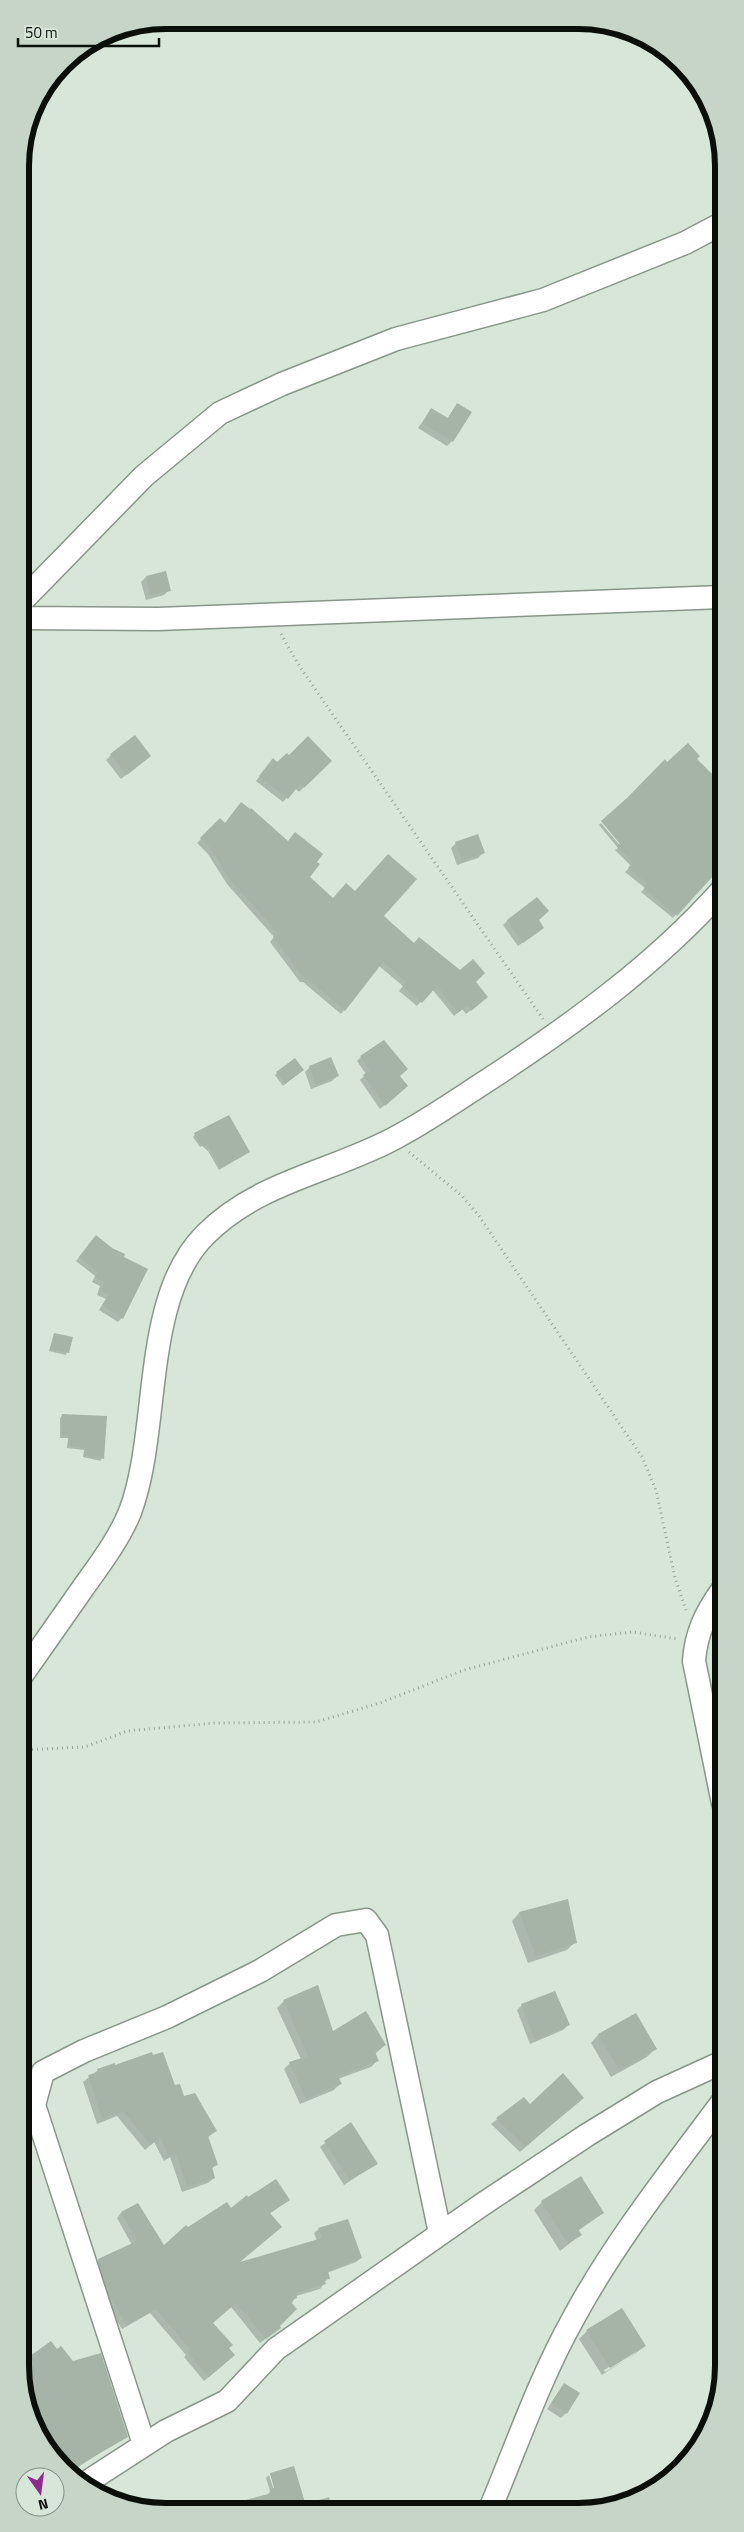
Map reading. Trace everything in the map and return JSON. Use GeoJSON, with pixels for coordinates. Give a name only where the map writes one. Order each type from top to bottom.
{"type":"FeatureCollection","features":[{"type":"Feature","properties":{"kind":"street"},"geometry":{"type":"LineString","coordinates":[[29,594],[144,476],[220,413],[282,384],[396,339],[543,300],[685,243],[715,227]]}},
{"type":"Feature","properties":{"kind":"street"},"geometry":{"type":"LineString","coordinates":[[29,618],[158,619],[269,613],[715,597]]}},
{"type":"Feature","properties":{"kind":"street"},"geometry":{"type":"LineString","coordinates":[[29,1665],[105,1557],[129,1513],[139,1478],[158,1350],[170,1298],[186,1257],[206,1233],[256,1196],[392,1140],[555,1036],[642,967],[715,897]]}},
{"type":"Feature","properties":{"kind":"street"},"geometry":{"type":"LineString","coordinates":[[715,1600],[709,1608],[696,1642],[694,1661],[715,1765]]}},
{"type":"Feature","properties":{"kind":"street"},"geometry":{"type":"LineString","coordinates":[[144,2444],[34,2106],[43,2072],[84,2051],[167,2017],[260,1971],[336,1925],[366,1920],[377,1935],[440,2233]]}},
{"type":"Feature","properties":{"kind":"street"},"geometry":{"type":"LineString","coordinates":[[90,2480],[124,2460],[144,2444],[227,2401],[276,2349],[440,2233],[579,2140],[649,2097],[715,2066]]}},
{"type":"Feature","properties":{"kind":"street"},"geometry":{"type":"LineString","coordinates":[[492,2503],[542,2380],[573,2318],[606,2263],[715,2112]]}},
{"type":"Feature","properties":{"kind":"path"},"geometry":{"type":"LineString","coordinates":[[269,613],[312,685],[555,1036]]}},
{"type":"Feature","properties":{"kind":"path"},"geometry":{"type":"LineString","coordinates":[[29,1750],[85,1747],[127,1731],[205,1724],[316,1722],[380,1703],[464,1670],[588,1637],[632,1632],[696,1642],[675,1578],[656,1490],[642,1457],[479,1216],[462,1196],[431,1168],[392,1140]]}},
{"type":"Feature","properties":{"kind":"building"},"geometry":{"type":"Polygon","coordinates":[[[457,403],[472,412],[453,442],[422,423],[431,408],[448,418],[457,403]]]}},
{"type":"Feature","properties":{"kind":"building"},"geometry":{"type":"Polygon","coordinates":[[[166,571],[171,591],[150,595],[146,576],[166,571]]]}},
{"type":"Feature","properties":{"kind":"building"},"geometry":{"type":"Polygon","coordinates":[[[135,735],[151,756],[127,775],[110,754],[135,735]]]}},
{"type":"Feature","properties":{"kind":"building"},"geometry":{"type":"Polygon","coordinates":[[[308,736],[332,761],[304,788],[300,784],[288,799],[259,776],[273,758],[277,762],[287,753],[289,755],[308,736]]]}},
{"type":"Feature","properties":{"kind":"building"},"geometry":{"type":"Polygon","coordinates":[[[688,743],[700,756],[697,759],[715,777],[715,874],[677,916],[644,888],[647,884],[628,868],[633,862],[617,846],[620,844],[601,821],[628,797],[665,759],[667,762],[688,743]]]}},
{"type":"Feature","properties":{"kind":"building"},"geometry":{"type":"Polygon","coordinates":[[[241,802],[251,808],[288,841],[295,832],[323,854],[317,862],[320,864],[310,877],[333,898],[346,883],[355,891],[388,854],[417,879],[384,916],[414,943],[419,937],[460,970],[473,959],[485,973],[476,982],[488,997],[471,1011],[467,1006],[458,1013],[437,986],[422,1003],[402,986],[406,982],[383,962],[345,1011],[308,979],[306,981],[273,937],[278,933],[230,880],[212,850],[200,838],[220,818],[225,823],[241,802]]]}},
{"type":"Feature","properties":{"kind":"building"},"geometry":{"type":"Polygon","coordinates":[[[478,834],[485,853],[462,861],[455,842],[478,834]]]}},
{"type":"Feature","properties":{"kind":"building"},"geometry":{"type":"Polygon","coordinates":[[[537,897],[549,911],[539,920],[544,928],[523,943],[507,920],[537,897]]]}},
{"type":"Feature","properties":{"kind":"building"},"geometry":{"type":"Polygon","coordinates":[[[384,1040],[408,1069],[400,1076],[408,1086],[385,1106],[363,1075],[370,1070],[360,1056],[384,1040]]]}},
{"type":"Feature","properties":{"kind":"building"},"geometry":{"type":"Polygon","coordinates":[[[331,1057],[339,1076],[316,1085],[309,1066],[331,1057]]]}},
{"type":"Feature","properties":{"kind":"building"},"geometry":{"type":"Polygon","coordinates":[[[295,1058],[304,1070],[285,1084],[276,1072],[295,1058]]]}},
{"type":"Feature","properties":{"kind":"building"},"geometry":{"type":"Polygon","coordinates":[[[229,1115],[250,1152],[221,1168],[210,1149],[204,1144],[202,1146],[194,1133],[229,1115]]]}},
{"type":"Feature","properties":{"kind":"building"},"geometry":{"type":"Polygon","coordinates":[[[96,1235],[112,1248],[125,1254],[124,1257],[148,1269],[123,1319],[102,1305],[109,1295],[100,1290],[104,1282],[95,1278],[98,1272],[79,1257],[96,1235]]]}},
{"type":"Feature","properties":{"kind":"building"},"geometry":{"type":"Polygon","coordinates":[[[54,1333],[73,1337],[69,1353],[50,1349],[54,1333]]]}},
{"type":"Feature","properties":{"kind":"building"},"geometry":{"type":"Polygon","coordinates":[[[62,1414],[107,1416],[104,1459],[84,1455],[86,1448],[68,1446],[69,1436],[61,1436],[62,1414]]]}},
{"type":"Feature","properties":{"kind":"building"},"geometry":{"type":"Polygon","coordinates":[[[568,1899],[577,1943],[536,1956],[519,1912],[568,1899]]]}},
{"type":"Feature","properties":{"kind":"building"},"geometry":{"type":"Polygon","coordinates":[[[318,1985],[333,2031],[366,2011],[386,2045],[375,2052],[379,2061],[338,2076],[342,2084],[306,2099],[289,2062],[308,2056],[283,2000],[318,1985]]]}},
{"type":"Feature","properties":{"kind":"building"},"geometry":{"type":"Polygon","coordinates":[[[555,1991],[570,2025],[535,2040],[521,2004],[555,1991]]]}},
{"type":"Feature","properties":{"kind":"building"},"geometry":{"type":"Polygon","coordinates":[[[636,2013],[657,2049],[619,2070],[598,2034],[636,2013]]]}},
{"type":"Feature","properties":{"kind":"building"},"geometry":{"type":"Polygon","coordinates":[[[152,2052],[153,2055],[163,2052],[175,2085],[180,2084],[184,2096],[195,2093],[217,2131],[208,2136],[218,2165],[212,2167],[215,2178],[187,2187],[176,2153],[169,2156],[160,2137],[151,2145],[123,2111],[102,2119],[88,2075],[98,2072],[97,2069],[152,2052]]]}},
{"type":"Feature","properties":{"kind":"building"},"geometry":{"type":"Polygon","coordinates":[[[563,2073],[584,2098],[525,2147],[496,2118],[524,2097],[530,2104],[563,2073]]]}},
{"type":"Feature","properties":{"kind":"building"},"geometry":{"type":"Polygon","coordinates":[[[351,2122],[378,2164],[350,2180],[324,2141],[351,2122]]]}},
{"type":"Feature","properties":{"kind":"building"},"geometry":{"type":"Polygon","coordinates":[[[581,2176],[604,2213],[578,2229],[582,2235],[568,2244],[541,2201],[581,2176]]]}},
{"type":"Feature","properties":{"kind":"building"},"geometry":{"type":"Polygon","coordinates":[[[276,2179],[290,2200],[270,2213],[282,2227],[240,2262],[322,2238],[318,2228],[348,2219],[362,2258],[328,2271],[330,2279],[324,2280],[326,2284],[296,2293],[297,2298],[290,2301],[297,2309],[280,2326],[281,2328],[266,2339],[236,2303],[213,2323],[233,2345],[229,2348],[235,2355],[209,2377],[187,2352],[190,2349],[156,2309],[127,2325],[110,2298],[98,2259],[137,2241],[121,2212],[138,2203],[164,2245],[186,2225],[188,2227],[227,2202],[231,2208],[247,2195],[248,2197],[276,2179]]]}},
{"type":"Feature","properties":{"kind":"building"},"geometry":{"type":"Polygon","coordinates":[[[622,2308],[646,2346],[610,2368],[586,2330],[622,2308]]]}},
{"type":"Feature","properties":{"kind":"building"},"geometry":{"type":"Polygon","coordinates":[[[51,2341],[57,2349],[61,2346],[73,2361],[101,2353],[128,2437],[74,2468],[57,2450],[39,2418],[31,2393],[29,2357],[51,2341]]]}},
{"type":"Feature","properties":{"kind":"building"},"geometry":{"type":"Polygon","coordinates":[[[564,2383],[580,2393],[567,2414],[551,2403],[564,2383]]]}},
{"type":"Feature","properties":{"kind":"building"},"geometry":{"type":"Polygon","coordinates":[[[294,2466],[305,2503],[235,2503],[272,2493],[270,2489],[274,2488],[270,2473],[294,2466]]]}}]}
